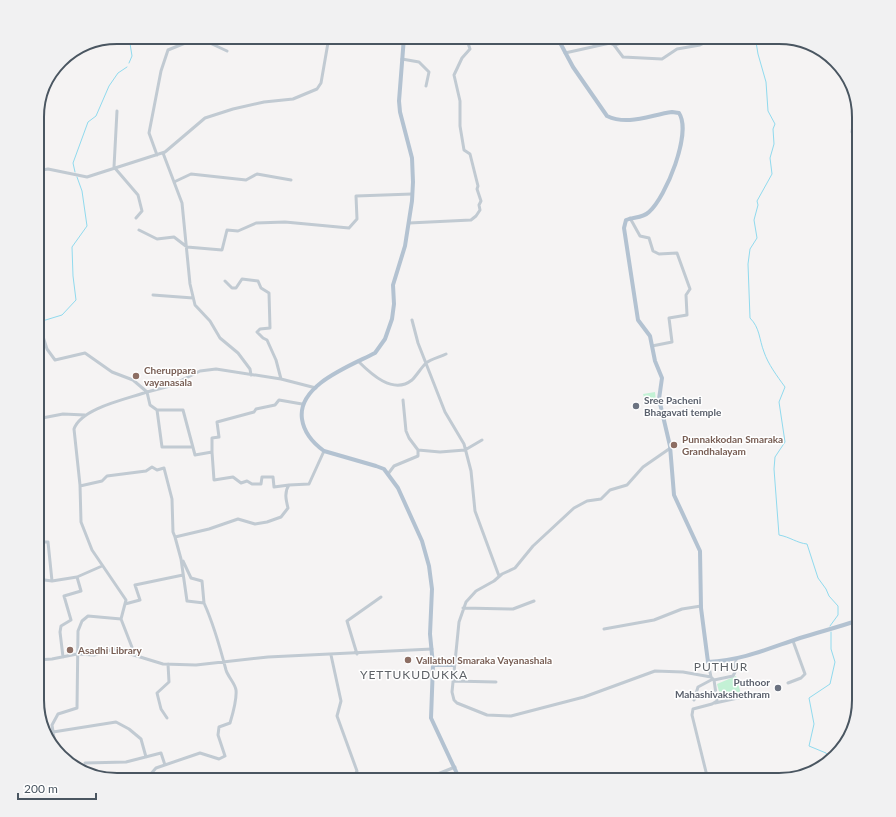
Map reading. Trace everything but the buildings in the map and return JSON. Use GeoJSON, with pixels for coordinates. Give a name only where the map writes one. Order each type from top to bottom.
{"type":"FeatureCollection","features":[{"type":"Feature","properties":{"kind":"main road"},"geometry":{"type":"LineString","coordinates":[[403,44],[400,112],[412,158],[413,182],[409,224],[405,246],[393,285],[394,312],[389,331],[380,348],[375,353],[331,376],[316,388],[302,404],[301,414],[306,433],[324,451],[376,466],[388,474],[398,488],[426,552],[432,589],[430,634],[433,665],[431,718],[457,773]]}},
{"type":"Feature","properties":{"kind":"main road"},"geometry":{"type":"LineString","coordinates":[[560,44],[587,88],[607,116],[615,120],[627,120],[672,112],[680,114],[683,122],[683,140],[669,179],[651,211],[646,215],[630,218],[624,223],[624,228],[638,320],[647,331],[655,361],[662,378],[659,399],[669,449],[674,495],[700,551],[701,606],[708,662],[736,659],[765,652],[793,641],[852,622]]}},
{"type":"Feature","properties":{"kind":"main road"},"geometry":{"type":"LineString","coordinates":[[433,665],[454,665]]}},
{"type":"Feature","properties":{"kind":"street"},"geometry":{"type":"LineString","coordinates":[[157,155],[149,132],[160,72],[168,50],[183,44]]}},
{"type":"Feature","properties":{"kind":"street"},"geometry":{"type":"LineString","coordinates":[[212,44],[227,51]]}},
{"type":"Feature","properties":{"kind":"street"},"geometry":{"type":"LineString","coordinates":[[44,170],[48,169],[87,177],[114,167],[163,153],[205,118],[233,109],[264,102],[293,99],[317,89],[321,83],[328,44]]}},
{"type":"Feature","properties":{"kind":"street"},"geometry":{"type":"LineString","coordinates":[[409,224],[470,220],[476,216],[480,210],[479,205],[482,201],[477,189],[478,186],[470,154],[464,150],[460,126],[460,101],[454,80],[454,75],[462,58],[470,49],[468,44]]}},
{"type":"Feature","properties":{"kind":"street"},"geometry":{"type":"LineString","coordinates":[[565,53],[605,44]]}},
{"type":"Feature","properties":{"kind":"street"},"geometry":{"type":"LineString","coordinates":[[618,44],[614,45],[623,57],[662,59],[677,49],[700,46],[704,44]]}},
{"type":"Feature","properties":{"kind":"street"},"geometry":{"type":"LineString","coordinates":[[402,59],[419,62],[429,72],[426,86]]}},
{"type":"Feature","properties":{"kind":"street"},"geometry":{"type":"LineString","coordinates":[[117,111],[114,167],[138,195],[142,211],[136,218]]}},
{"type":"Feature","properties":{"kind":"street"},"geometry":{"type":"LineString","coordinates":[[163,153],[182,203],[190,284],[195,306],[208,318],[216,333],[238,353],[250,369],[251,376]]}},
{"type":"Feature","properties":{"kind":"street"},"geometry":{"type":"LineString","coordinates":[[174,182],[191,174],[246,180],[257,174],[291,180]]}},
{"type":"Feature","properties":{"kind":"street"},"geometry":{"type":"LineString","coordinates":[[139,230],[157,239],[174,237],[187,247],[222,250],[227,230],[238,231],[256,223],[285,222],[349,228],[357,219],[356,196],[412,194]]}},
{"type":"Feature","properties":{"kind":"street"},"geometry":{"type":"LineString","coordinates":[[630,218],[640,236],[649,238],[653,251],[659,254],[677,253],[690,290],[686,295],[687,315],[669,318],[672,342],[652,346]]}},
{"type":"Feature","properties":{"kind":"street"},"geometry":{"type":"LineString","coordinates":[[225,281],[232,288],[236,288],[242,279],[258,281],[261,288],[269,293],[270,328],[260,329],[257,332],[267,340],[270,345],[281,379]]}},
{"type":"Feature","properties":{"kind":"street"},"geometry":{"type":"LineString","coordinates":[[152,295],[193,298]]}},
{"type":"Feature","properties":{"kind":"street"},"geometry":{"type":"LineString","coordinates":[[412,320],[418,343],[427,362],[445,412],[466,450],[471,472],[474,511],[499,576]]}},
{"type":"Feature","properties":{"kind":"street"},"geometry":{"type":"LineString","coordinates":[[44,339],[47,349],[55,360],[85,353],[112,372],[133,380],[147,392],[150,405],[157,410],[183,410],[195,455],[212,452]]}},
{"type":"Feature","properties":{"kind":"street"},"geometry":{"type":"LineString","coordinates":[[358,361],[371,374],[387,383],[399,385],[411,380],[427,362],[446,354]]}},
{"type":"Feature","properties":{"kind":"street"},"geometry":{"type":"LineString","coordinates":[[135,655],[122,619],[126,600],[92,550],[81,522],[80,486],[74,429],[76,424],[85,415],[117,401],[165,388],[206,369],[227,370],[251,376],[281,379],[316,388]]}},
{"type":"Feature","properties":{"kind":"street"},"geometry":{"type":"LineString","coordinates":[[302,404],[279,400],[275,405],[256,409],[254,412],[217,422],[219,437],[212,438],[214,480],[233,476],[241,483],[247,481],[252,484],[260,484],[262,476],[272,477],[274,487],[294,484],[309,484],[324,451]]}},
{"type":"Feature","properties":{"kind":"street"},"geometry":{"type":"LineString","coordinates":[[388,474],[394,466],[418,456],[418,450],[409,438],[406,431],[403,400]]}},
{"type":"Feature","properties":{"kind":"street"},"geometry":{"type":"LineString","coordinates":[[157,410],[162,447],[193,447]]}},
{"type":"Feature","properties":{"kind":"street"},"geometry":{"type":"LineString","coordinates":[[44,418],[63,414],[85,415]]}},
{"type":"Feature","properties":{"kind":"street"},"geometry":{"type":"LineString","coordinates":[[418,450],[440,452],[466,450],[482,440]]}},
{"type":"Feature","properties":{"kind":"street"},"geometry":{"type":"LineString","coordinates":[[669,449],[643,467],[627,485],[606,492],[601,499],[587,501],[574,508],[532,546],[515,568],[499,576],[476,591],[463,608],[454,665],[452,692],[454,700],[457,702],[487,715],[511,716],[521,715],[584,697],[655,671],[683,672],[713,679]]}},
{"type":"Feature","properties":{"kind":"street"},"geometry":{"type":"LineString","coordinates":[[80,486],[102,481],[107,476],[146,471],[152,467],[157,470],[164,468],[172,499],[172,532],[175,537],[181,559],[187,601],[204,603]]}},
{"type":"Feature","properties":{"kind":"street"},"geometry":{"type":"LineString","coordinates":[[175,537],[238,520],[255,524],[281,517],[288,508],[286,496],[287,488],[289,485],[294,484]]}},
{"type":"Feature","properties":{"kind":"street"},"geometry":{"type":"LineString","coordinates":[[44,542],[48,542],[52,581]]}},
{"type":"Feature","properties":{"kind":"street"},"geometry":{"type":"LineString","coordinates":[[152,773],[156,768],[200,754],[219,759],[225,756],[218,735],[218,727],[230,723],[234,709],[236,689],[226,671],[226,662],[204,603],[202,581],[191,578],[181,559]]}},
{"type":"Feature","properties":{"kind":"street"},"geometry":{"type":"LineString","coordinates":[[44,580],[52,581],[77,577],[102,566]]}},
{"type":"Feature","properties":{"kind":"street"},"geometry":{"type":"LineString","coordinates":[[125,604],[140,600],[135,584],[183,575]]}},
{"type":"Feature","properties":{"kind":"street"},"geometry":{"type":"LineString","coordinates":[[63,657],[60,632],[61,626],[71,620],[64,596],[80,591],[77,577]]}},
{"type":"Feature","properties":{"kind":"street"},"geometry":{"type":"LineString","coordinates":[[357,654],[347,621],[381,597]]}},
{"type":"Feature","properties":{"kind":"street"},"geometry":{"type":"LineString","coordinates":[[463,608],[513,609],[534,601]]}},
{"type":"Feature","properties":{"kind":"street"},"geometry":{"type":"LineString","coordinates":[[604,628],[654,620],[682,609],[701,606]]}},
{"type":"Feature","properties":{"kind":"street"},"geometry":{"type":"LineString","coordinates":[[54,736],[52,725],[58,714],[77,708],[78,631],[82,621],[88,616],[122,619]]}},
{"type":"Feature","properties":{"kind":"street"},"geometry":{"type":"LineString","coordinates":[[788,683],[801,678],[805,674],[793,641]]}},
{"type":"Feature","properties":{"kind":"street"},"geometry":{"type":"LineString","coordinates":[[44,659],[77,654],[94,655],[114,649],[168,664],[214,664],[268,657],[357,654],[432,649]]}},
{"type":"Feature","properties":{"kind":"street"},"geometry":{"type":"LineString","coordinates":[[331,655],[341,701],[337,716],[357,771],[356,773]]}},
{"type":"Feature","properties":{"kind":"street"},"geometry":{"type":"LineString","coordinates":[[694,700],[698,687],[713,679],[733,676],[735,672],[736,659]]}},
{"type":"Feature","properties":{"kind":"street"},"geometry":{"type":"LineString","coordinates":[[708,662],[717,701],[715,703]]}},
{"type":"Feature","properties":{"kind":"street"},"geometry":{"type":"LineString","coordinates":[[167,718],[161,709],[157,693],[169,682],[168,664]]}},
{"type":"Feature","properties":{"kind":"street"},"geometry":{"type":"LineString","coordinates":[[453,681],[496,682]]}},
{"type":"Feature","properties":{"kind":"street"},"geometry":{"type":"LineString","coordinates":[[706,773],[692,712],[693,709],[756,694]]}},
{"type":"Feature","properties":{"kind":"street"},"geometry":{"type":"LineString","coordinates":[[53,732],[116,722],[129,729],[141,739],[146,757]]}},
{"type":"Feature","properties":{"kind":"street"},"geometry":{"type":"LineString","coordinates":[[85,763],[126,762],[161,753],[165,765]]}},
{"type":"Feature","properties":{"kind":"street"},"geometry":{"type":"LineString","coordinates":[[440,773],[455,767]]}},
{"type":"Feature","properties":{"kind":"green space"},"geometry":{"type":"Polygon","coordinates":[[[655,392],[656,401],[646,404],[643,394],[655,392]]]}},
{"type":"Feature","properties":{"kind":"green space"},"geometry":{"type":"Polygon","coordinates":[[[736,676],[741,694],[721,699],[717,684],[736,676]]]}},
{"type":"Feature","properties":{"kind":"waterway"},"geometry":{"type":"LineString","coordinates":[[129,63],[132,56],[130,44]]}},
{"type":"Feature","properties":{"kind":"waterway"},"geometry":{"type":"LineString","coordinates":[[756,44],[766,82],[768,111],[775,124],[773,129],[774,144],[770,158],[772,174],[757,201],[758,205],[754,220],[757,238],[750,249],[748,264],[750,318],[758,330],[762,347],[768,361],[785,387],[779,402],[785,442],[775,457],[774,469],[779,535],[807,544],[818,578],[829,596],[838,606],[838,615],[830,626]]}},
{"type":"Feature","properties":{"kind":"waterway"},"geometry":{"type":"LineString","coordinates":[[75,172],[73,163],[88,122],[96,116],[109,86],[118,73],[127,67]]}},
{"type":"Feature","properties":{"kind":"waterway"},"geometry":{"type":"LineString","coordinates":[[44,320],[62,315],[76,300],[72,247],[87,226],[82,191],[77,177]]}},
{"type":"Feature","properties":{"kind":"waterway"},"geometry":{"type":"LineString","coordinates":[[827,755],[809,746],[814,724],[809,698],[830,684],[835,662],[831,649],[831,632]]}},
{"type":"Feature","properties":{"kind":"place","name":"Cheruppara vayanasala"},"geometry":{"type":"Point","coordinates":[136,376]}},
{"type":"Feature","properties":{"kind":"place","name":"Sree Pacheni Bhagavati temple"},"geometry":{"type":"Point","coordinates":[636,406]}},
{"type":"Feature","properties":{"kind":"place","name":"Punnakkodan Smaraka Grandhalayam"},"geometry":{"type":"Point","coordinates":[674,445]}},
{"type":"Feature","properties":{"kind":"place","name":"Asadhi Library"},"geometry":{"type":"Point","coordinates":[70,650]}},
{"type":"Feature","properties":{"kind":"place","name":"Vallathol Smaraka Vayanashala"},"geometry":{"type":"Point","coordinates":[408,660]}},
{"type":"Feature","properties":{"kind":"place","name":"Puthoor Mahashivakshethram"},"geometry":{"type":"Point","coordinates":[778,688]}},
{"type":"Feature","properties":{"kind":"district","name":"PUTHUR"},"geometry":{"type":"Point","coordinates":[721,667]}},
{"type":"Feature","properties":{"kind":"district","name":"YETTUKUDUKKA"},"geometry":{"type":"Point","coordinates":[414,675]}}]}
